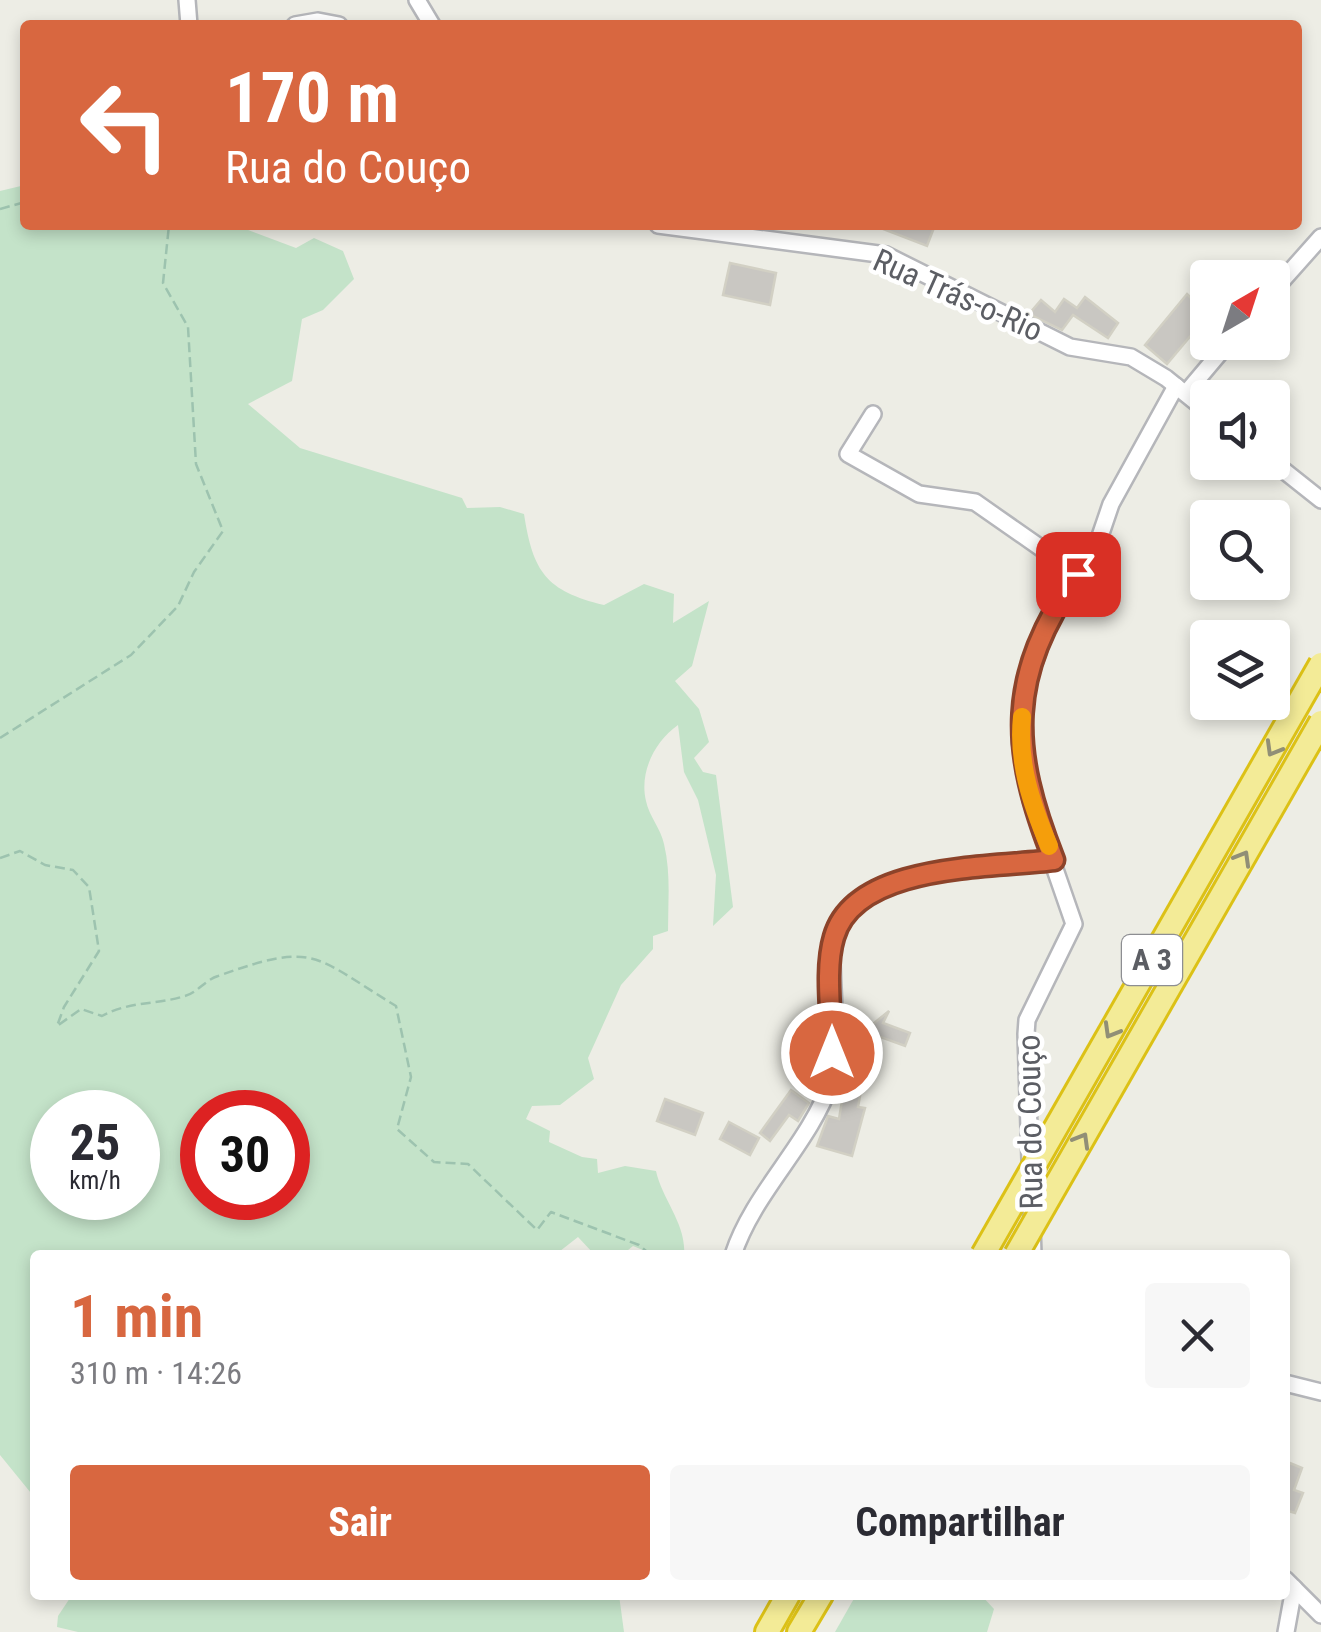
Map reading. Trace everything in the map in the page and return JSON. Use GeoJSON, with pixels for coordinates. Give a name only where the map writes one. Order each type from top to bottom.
{"type":"FeatureCollection","features":[{"type":"Feature","properties":{"kind":"highway","name":"A 3"},"geometry":{"type":"LineString","coordinates":[[985,1250],[1321,664]]}},
{"type":"Feature","properties":{"kind":"highway","name":"A 3"},"geometry":{"type":"LineString","coordinates":[[1019,1250],[1321,722]]}},
{"type":"Feature","properties":{"kind":"highway"},"geometry":{"type":"LineString","coordinates":[[766,1632],[785,1600]]}},
{"type":"Feature","properties":{"kind":"highway"},"geometry":{"type":"LineString","coordinates":[[800,1632],[818,1600]]}},
{"type":"Feature","properties":{"kind":"street","name":"Rua Trás-o-Rio"},"geometry":{"type":"LineString","coordinates":[[696,230],[886,255],[1070,346],[1131,357],[1190,397]]}},
{"type":"Feature","properties":{"kind":"street"},"geometry":{"type":"LineString","coordinates":[[1290,272],[1321,237]]}},
{"type":"Feature","properties":{"kind":"street","name":"Rua do Couço"},"geometry":{"type":"LineString","coordinates":[[1033,1250],[1027,1020],[1074,924],[1031,800],[1020,741],[1024,691],[1053,610],[1096,548],[1111,504],[1181,390],[1211,360]]}},
{"type":"Feature","properties":{"kind":"street"},"geometry":{"type":"LineString","coordinates":[[874,414],[848,454],[919,494],[974,502],[1078,574]]}},
{"type":"Feature","properties":{"kind":"street"},"geometry":{"type":"LineString","coordinates":[[1290,475],[1321,500]]}},
{"type":"Feature","properties":{"kind":"street"},"geometry":{"type":"LineString","coordinates":[[735,1250],[754,1208],[832,1080],[832,942],[840,920],[864,896],[909,876],[1054,860]]}},
{"type":"Feature","properties":{"kind":"street"},"geometry":{"type":"LineString","coordinates":[[1290,1384],[1321,1392]]}},
{"type":"Feature","properties":{"kind":"street"},"geometry":{"type":"LineString","coordinates":[[1290,1584],[1321,1615]]}},
{"type":"Feature","properties":{"kind":"street"},"geometry":{"type":"LineString","coordinates":[[1286,1632],[1289,1600]]}},
{"type":"Feature","properties":{"kind":"path"},"geometry":{"type":"LineString","coordinates":[[0,738],[131,655],[178,606],[194,572],[224,531],[196,464],[188,327],[163,284],[168,230]]}},
{"type":"Feature","properties":{"kind":"path"},"geometry":{"type":"LineString","coordinates":[[0,858],[20,851],[45,865],[73,870],[89,887],[99,951],[64,1006],[58,1026],[81,1009],[102,1016],[122,1005],[188,996],[211,978],[281,954],[318,956],[396,1006],[412,1077],[398,1129],[434,1162],[468,1164],[537,1230],[551,1212],[644,1250]]}},
{"type":"Feature","properties":{"kind":"green space"},"geometry":{"type":"Polygon","coordinates":[[[20,186],[20,230],[248,230],[296,248],[314,238],[343,251],[354,279],[323,310],[302,319],[292,381],[248,404],[300,448],[462,498],[467,508],[500,507],[524,514],[538,565],[568,593],[604,605],[644,584],[674,594],[673,623],[709,601],[692,666],[675,681],[699,709],[709,742],[694,758],[703,772],[716,775],[733,907],[713,926],[716,875],[698,800],[684,772],[678,725],[656,748],[647,768],[644,790],[666,855],[668,931],[653,936],[653,949],[621,985],[588,1058],[594,1079],[560,1105],[532,1106],[526,1119],[550,1131],[549,1142],[582,1157],[597,1159],[598,1173],[625,1166],[656,1171],[682,1233],[684,1250],[643,1250],[633,1246],[628,1250],[590,1250],[578,1237],[561,1250],[30,1250],[30,1492],[0,1455],[0,191],[20,186]]]}},
{"type":"Feature","properties":{"kind":"green space"},"geometry":{"type":"Polygon","coordinates":[[[69,1600],[620,1600],[624,1632],[78,1632],[57,1627],[58,1616],[69,1600]]]}},
{"type":"Feature","properties":{"kind":"green space"},"geometry":{"type":"Polygon","coordinates":[[[853,1600],[986,1600],[994,1609],[987,1632],[835,1632],[853,1600]]]}},
{"type":"Feature","properties":{"kind":"building"},"geometry":{"type":"Polygon","coordinates":[[[886,230],[933,230],[927,246],[886,230]]]}},
{"type":"Feature","properties":{"kind":"building"},"geometry":{"type":"Polygon","coordinates":[[[730,263],[776,273],[770,305],[723,295],[730,263]]]}},
{"type":"Feature","properties":{"kind":"building"},"geometry":{"type":"Polygon","coordinates":[[[1187,294],[1190,337],[1167,364],[1145,345],[1187,294]]]}},
{"type":"Feature","properties":{"kind":"building"},"geometry":{"type":"Polygon","coordinates":[[[1085,297],[1118,323],[1108,338],[1073,315],[1062,330],[1029,314],[1041,300],[1055,312],[1064,299],[1077,308],[1085,297]]]}},
{"type":"Feature","properties":{"kind":"building"},"geometry":{"type":"Polygon","coordinates":[[[889,1011],[883,1023],[910,1033],[905,1046],[878,1036],[869,1056],[843,1078],[863,1032],[889,1011]]]}},
{"type":"Feature","properties":{"kind":"building"},"geometry":{"type":"Polygon","coordinates":[[[846,1077],[863,1080],[858,1107],[865,1108],[852,1156],[817,1146],[828,1116],[839,1119],[846,1077]]]}},
{"type":"Feature","properties":{"kind":"building"},"geometry":{"type":"Polygon","coordinates":[[[791,1090],[809,1103],[798,1121],[789,1115],[770,1141],[760,1133],[791,1090]]]}},
{"type":"Feature","properties":{"kind":"building"},"geometry":{"type":"Polygon","coordinates":[[[665,1099],[703,1113],[695,1135],[657,1121],[665,1099]]]}},
{"type":"Feature","properties":{"kind":"building"},"geometry":{"type":"Polygon","coordinates":[[[729,1122],[759,1138],[750,1155],[720,1139],[729,1122]]]}},
{"type":"Feature","properties":{"kind":"building"},"geometry":{"type":"Polygon","coordinates":[[[1290,1463],[1302,1468],[1294,1490],[1303,1493],[1295,1513],[1290,1512],[1290,1463]]]}},
{"type":"Feature","properties":{"kind":"slow traffic"},"geometry":{"type":"LineString","coordinates":[[1022,717],[1020,741],[1031,800],[1049,846]]}},
{"type":"Feature","properties":{"kind":"route"},"geometry":{"type":"LineString","coordinates":[[832,1053],[832,942],[840,920],[864,896],[909,876],[1054,860],[1031,800],[1020,741],[1024,691],[1053,610],[1078,574]]}}]}
